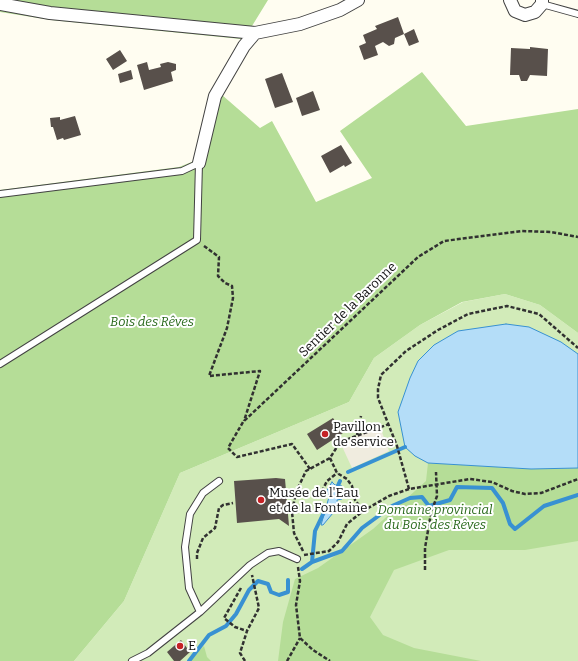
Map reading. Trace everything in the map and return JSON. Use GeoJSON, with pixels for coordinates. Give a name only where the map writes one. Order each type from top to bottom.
{"type":"FeatureCollection","features":[{"type":"Feature","properties":{"kind":"street"},"geometry":{"type":"LineString","coordinates":[[0,4],[73,15],[255,33],[300,24],[340,10],[358,0]]}},
{"type":"Feature","properties":{"kind":"street"},"geometry":{"type":"LineString","coordinates":[[510,0],[515,11],[525,15],[535,12],[542,2]]}},
{"type":"Feature","properties":{"kind":"street"},"geometry":{"type":"LineString","coordinates":[[199,163],[215,96],[244,46],[255,33]]}},
{"type":"Feature","properties":{"kind":"lane"},"geometry":{"type":"LineString","coordinates":[[542,2],[578,14]]}},
{"type":"Feature","properties":{"kind":"lane"},"geometry":{"type":"LineString","coordinates":[[0,194],[182,171],[199,163],[197,240],[0,364]]}},
{"type":"Feature","properties":{"kind":"lane"},"geometry":{"type":"LineString","coordinates":[[200,612],[188,588],[186,547],[190,514],[203,494],[219,481]]}},
{"type":"Feature","properties":{"kind":"lane"},"geometry":{"type":"LineString","coordinates":[[132,661],[148,652],[200,612],[250,565],[268,553],[279,551],[297,559]]}},
{"type":"Feature","properties":{"kind":"path","name":"Sentier de la Baronne"},"geometry":{"type":"LineString","coordinates":[[310,469],[292,444],[237,457],[228,448],[243,422],[418,257],[444,241],[522,231],[551,232],[578,237]]}},
{"type":"Feature","properties":{"kind":"path"},"geometry":{"type":"LineString","coordinates":[[197,240],[219,257],[218,276],[225,283],[232,286],[233,298],[227,328],[209,376],[260,371],[243,422]]}},
{"type":"Feature","properties":{"kind":"path"},"geometry":{"type":"LineString","coordinates":[[409,489],[397,446],[378,398],[378,389],[382,375],[406,351],[438,330],[468,314],[507,306],[539,314],[578,348]]}},
{"type":"Feature","properties":{"kind":"path"},"geometry":{"type":"LineString","coordinates":[[357,436],[361,416]]}},
{"type":"Feature","properties":{"kind":"path"},"geometry":{"type":"LineString","coordinates":[[389,424],[340,442],[330,458],[306,471],[296,492],[292,512],[294,534],[305,554],[316,554],[329,551],[338,542],[347,524],[363,511],[389,496],[409,489],[470,479],[492,482],[512,491],[525,494],[541,493],[578,479]]}},
{"type":"Feature","properties":{"kind":"path"},"geometry":{"type":"LineString","coordinates":[[330,458],[337,473],[347,479],[352,486],[356,500],[363,511]]}},
{"type":"Feature","properties":{"kind":"path"},"geometry":{"type":"LineString","coordinates":[[425,570],[425,548],[431,513],[437,496],[436,472]]}},
{"type":"Feature","properties":{"kind":"path"},"geometry":{"type":"LineString","coordinates":[[326,498],[322,489],[327,481],[337,473]]}},
{"type":"Feature","properties":{"kind":"path"},"geometry":{"type":"LineString","coordinates":[[188,580],[197,566],[197,553],[202,538],[215,528],[219,508],[223,505],[233,504]]}},
{"type":"Feature","properties":{"kind":"path"},"geometry":{"type":"LineString","coordinates":[[287,661],[300,638],[296,604],[300,581],[297,559]]}},
{"type":"Feature","properties":{"kind":"path"},"geometry":{"type":"LineString","coordinates":[[248,578],[252,575]]}},
{"type":"Feature","properties":{"kind":"path"},"geometry":{"type":"LineString","coordinates":[[245,661],[240,654],[247,631],[259,608],[254,580]]}},
{"type":"Feature","properties":{"kind":"path"},"geometry":{"type":"LineString","coordinates":[[245,581],[224,618],[235,627],[247,631]]}},
{"type":"Feature","properties":{"kind":"path"},"geometry":{"type":"LineString","coordinates":[[300,638],[313,650],[330,661]]}},
{"type":"Feature","properties":{"kind":"green space"},"geometry":{"type":"Polygon","coordinates":[[[0,0],[268,0],[252,26],[241,39],[51,20],[0,12],[0,0]]]}},
{"type":"Feature","properties":{"kind":"green space","name":"Bois des Rêves"},"geometry":{"type":"Polygon","coordinates":[[[422,72],[466,126],[578,109],[578,333],[540,305],[505,294],[462,302],[420,325],[374,358],[349,402],[180,473],[124,601],[74,661],[0,661],[0,190],[179,167],[194,161],[214,88],[260,128],[272,121],[316,202],[372,178],[340,131],[422,72]]]}},
{"type":"Feature","properties":{"kind":"green space","name":"Domaine provincial du Bois des Rêves"},"geometry":{"type":"Polygon","coordinates":[[[505,294],[540,305],[578,333],[578,661],[74,661],[124,601],[180,473],[349,402],[374,358],[420,325],[463,302],[505,294]]]}},
{"type":"Feature","properties":{"kind":"green space"},"geometry":{"type":"Polygon","coordinates":[[[428,463],[531,469],[578,468],[578,541],[525,550],[449,550],[394,570],[370,617],[383,635],[414,648],[481,661],[278,661],[283,622],[295,579],[318,568],[373,529],[426,481],[428,463]]]}},
{"type":"Feature","properties":{"kind":"green space"},"geometry":{"type":"Polygon","coordinates":[[[204,646],[207,657],[211,661],[188,661],[204,646]]]}},
{"type":"Feature","properties":{"kind":"shaded area"},"geometry":{"type":"Polygon","coordinates":[[[380,427],[389,451],[352,468],[340,442],[380,427]]]}},
{"type":"Feature","properties":{"kind":"water"},"geometry":{"type":"Polygon","coordinates":[[[506,324],[529,327],[561,342],[578,354],[578,468],[531,469],[428,463],[415,456],[405,447],[398,412],[410,378],[418,361],[434,345],[458,331],[506,324]]]}},
{"type":"Feature","properties":{"kind":"water"},"geometry":{"type":"Polygon","coordinates":[[[332,482],[335,485],[342,486],[345,495],[342,499],[337,500],[338,507],[323,525],[321,525],[329,497],[327,490],[332,482]]]}},
{"type":"Feature","properties":{"kind":"building"},"geometry":{"type":"Polygon","coordinates":[[[398,17],[404,34],[395,38],[394,44],[389,46],[383,42],[375,46],[378,55],[364,60],[359,46],[366,43],[363,35],[377,29],[375,26],[398,17]]]}},
{"type":"Feature","properties":{"kind":"building"},"geometry":{"type":"Polygon","coordinates":[[[414,29],[419,42],[409,46],[404,34],[414,29]]]}},
{"type":"Feature","properties":{"kind":"building"},"geometry":{"type":"Polygon","coordinates":[[[530,47],[548,49],[547,76],[530,75],[527,81],[521,81],[519,75],[510,75],[511,48],[530,49],[530,47]]]}},
{"type":"Feature","properties":{"kind":"building"},"geometry":{"type":"Polygon","coordinates":[[[120,50],[127,61],[113,70],[106,59],[120,50]]]}},
{"type":"Feature","properties":{"kind":"building"},"geometry":{"type":"Polygon","coordinates":[[[147,62],[149,70],[161,67],[160,64],[168,62],[176,64],[176,70],[171,72],[173,81],[144,90],[137,65],[147,62]]]}},
{"type":"Feature","properties":{"kind":"building"},"geometry":{"type":"Polygon","coordinates":[[[131,70],[133,79],[120,83],[118,74],[131,70]]]}},
{"type":"Feature","properties":{"kind":"building"},"geometry":{"type":"Polygon","coordinates":[[[282,73],[293,102],[275,108],[265,79],[282,73]]]}},
{"type":"Feature","properties":{"kind":"building"},"geometry":{"type":"Polygon","coordinates":[[[313,91],[320,110],[302,116],[296,98],[313,91]]]}},
{"type":"Feature","properties":{"kind":"building"},"geometry":{"type":"Polygon","coordinates":[[[75,116],[81,135],[64,140],[63,138],[57,140],[53,127],[51,127],[50,118],[60,117],[60,120],[75,116]]]}},
{"type":"Feature","properties":{"kind":"building"},"geometry":{"type":"Polygon","coordinates":[[[341,145],[352,163],[345,167],[344,165],[330,173],[321,156],[341,145]]]}},
{"type":"Feature","properties":{"kind":"building","name":"Pavillon de service"},"geometry":{"type":"Polygon","coordinates":[[[333,418],[343,433],[317,450],[307,434],[333,418]]]}},
{"type":"Feature","properties":{"kind":"building","name":"Musée de l'Eau et de la Fontaine"},"geometry":{"type":"Polygon","coordinates":[[[276,478],[285,479],[289,526],[279,519],[237,523],[234,481],[276,478]]]}},
{"type":"Feature","properties":{"kind":"building","name":"E"},"geometry":{"type":"Polygon","coordinates":[[[181,640],[190,652],[180,661],[174,661],[167,652],[181,640]]]}},
{"type":"Feature","properties":{"kind":"waterway"},"geometry":{"type":"LineString","coordinates":[[348,472],[405,447]]}},
{"type":"Feature","properties":{"kind":"waterway"},"geometry":{"type":"LineString","coordinates":[[336,490],[340,481]]}},
{"type":"Feature","properties":{"kind":"waterway"},"geometry":{"type":"LineString","coordinates":[[312,562],[342,551],[362,528],[392,506],[410,498],[422,497],[429,506],[450,500],[457,487],[492,488],[503,503],[510,524],[515,529],[544,506],[578,495]]}},
{"type":"Feature","properties":{"kind":"waterway"},"geometry":{"type":"LineString","coordinates":[[302,569],[312,562],[315,531],[326,508]]}},
{"type":"Feature","properties":{"kind":"waterway"},"geometry":{"type":"LineString","coordinates":[[189,661],[209,635],[226,626],[236,614],[249,590],[258,581],[268,584],[271,592],[279,595],[288,592],[288,580]]}},
{"type":"Feature","properties":{"kind":"place","name":"Pavillon de service"},"geometry":{"type":"Point","coordinates":[325,434]}},
{"type":"Feature","properties":{"kind":"place","name":"Musée de l'Eau et de la Fontaine"},"geometry":{"type":"Point","coordinates":[261,500]}},
{"type":"Feature","properties":{"kind":"place","name":"E"},"geometry":{"type":"Point","coordinates":[180,646]}}]}
